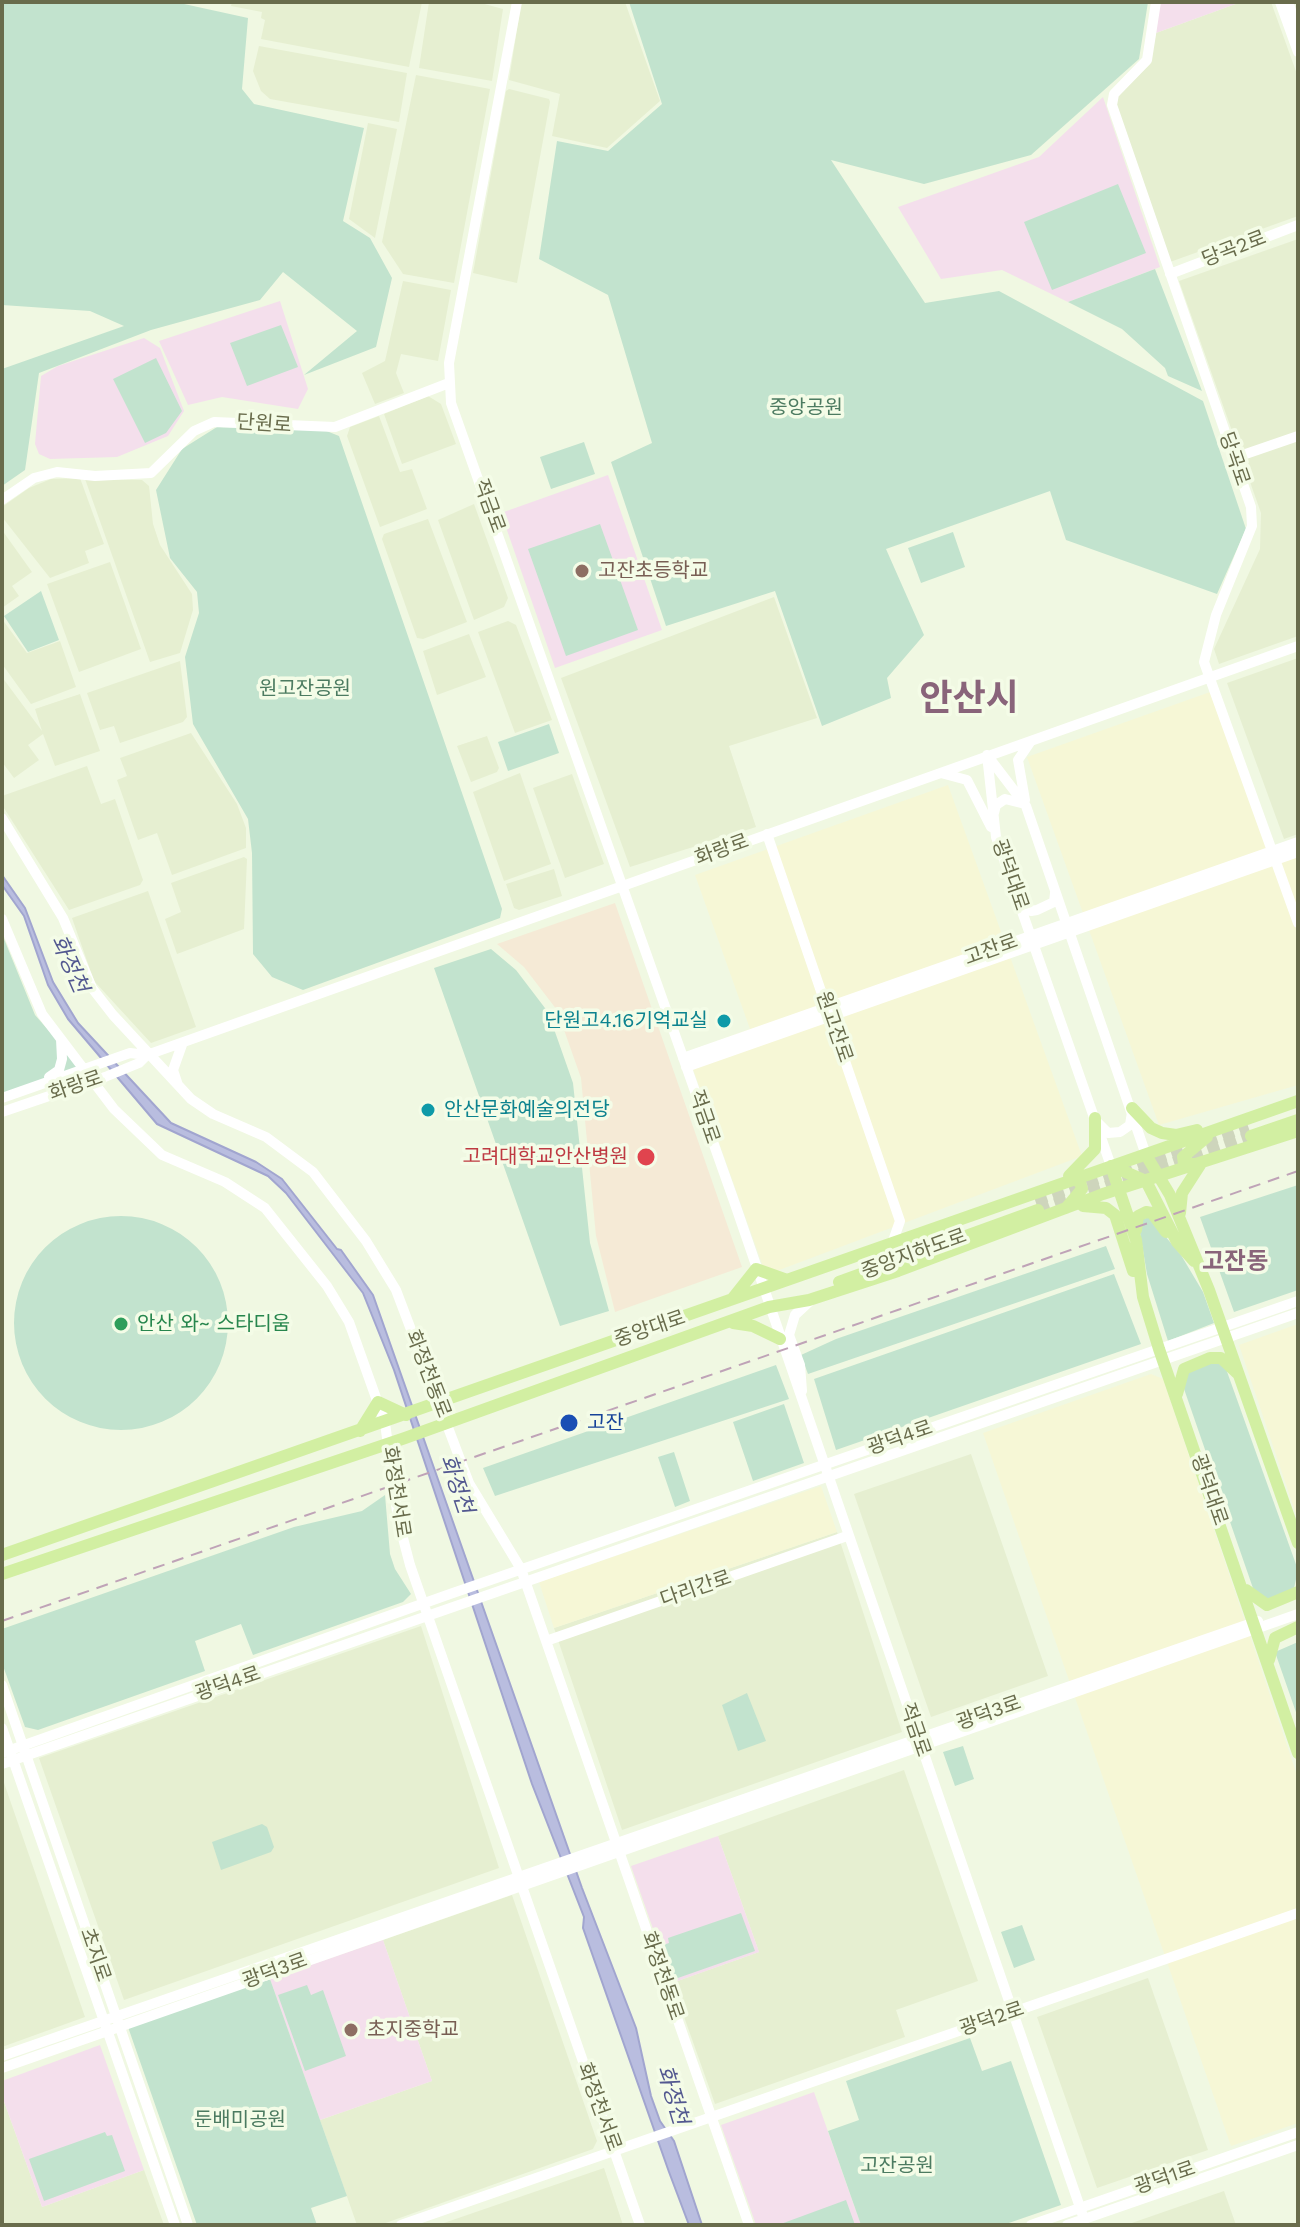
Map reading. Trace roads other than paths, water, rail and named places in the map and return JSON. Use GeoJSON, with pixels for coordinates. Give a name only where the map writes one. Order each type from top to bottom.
{"type":"FeatureCollection","features":[{"type":"Feature","properties":{"kind":"main road","name":"중앙대로"},"geometry":{"type":"LineString","coordinates":[[2,1555],[1298,1101]]}},
{"type":"Feature","properties":{"kind":"main road"},"geometry":{"type":"LineString","coordinates":[[1132,1108],[1151,1128],[1162,1133],[1176,1135],[1216,1131]]}},
{"type":"Feature","properties":{"kind":"main road"},"geometry":{"type":"LineString","coordinates":[[1298,1109],[1249,1131],[1298,1120]]}},
{"type":"Feature","properties":{"kind":"main road"},"geometry":{"type":"LineString","coordinates":[[1068,1180],[1095,1149],[1095,1118]]}},
{"type":"Feature","properties":{"kind":"main road"},"geometry":{"type":"LineString","coordinates":[[1202,1164],[1185,1164],[1182,1158],[1216,1131]]}},
{"type":"Feature","properties":{"kind":"main road","name":"중앙대로"},"geometry":{"type":"LineString","coordinates":[[2,1577],[25,1565],[388,1444],[769,1307],[814,1298],[1053,1215],[1120,1188],[1160,1178],[1298,1131]]}},
{"type":"Feature","properties":{"kind":"main road","name":"광덕대로"},"geometry":{"type":"LineString","coordinates":[[1146,1155],[1160,1178],[1199,1266],[1298,1543]]}},
{"type":"Feature","properties":{"kind":"main road"},"geometry":{"type":"LineString","coordinates":[[1180,1220],[1182,1193],[1202,1164]]}},
{"type":"Feature","properties":{"kind":"main road"},"geometry":{"type":"LineString","coordinates":[[1111,1166],[1122,1167],[1146,1181],[1177,1242]]}},
{"type":"Feature","properties":{"kind":"main road","name":"광덕대로"},"geometry":{"type":"LineString","coordinates":[[1111,1166],[1136,1240],[1143,1297],[1161,1354],[1244,1588],[1298,1753]]}},
{"type":"Feature","properties":{"kind":"main road"},"geometry":{"type":"LineString","coordinates":[[1053,1215],[1072,1204],[1082,1189],[1080,1182],[1068,1180]]}},
{"type":"Feature","properties":{"kind":"main road","name":"중앙지하도로"},"geometry":{"type":"LineString","coordinates":[[791,1301],[1036,1205],[851,1260]]}},
{"type":"Feature","properties":{"kind":"main road"},"geometry":{"type":"LineString","coordinates":[[1080,1205],[1106,1208],[1115,1215],[1143,1297]]}},
{"type":"Feature","properties":{"kind":"main road"},"geometry":{"type":"LineString","coordinates":[[1136,1240],[1137,1219],[1146,1212],[1199,1266]]}},
{"type":"Feature","properties":{"kind":"main road"},"geometry":{"type":"LineString","coordinates":[[731,1300],[756,1269],[790,1280]]}},
{"type":"Feature","properties":{"kind":"main road"},"geometry":{"type":"LineString","coordinates":[[730,1323],[753,1326],[780,1339]]}},
{"type":"Feature","properties":{"kind":"main road"},"geometry":{"type":"LineString","coordinates":[[1177,1395],[1184,1369],[1210,1358],[1221,1358],[1240,1377]]}},
{"type":"Feature","properties":{"kind":"main road"},"geometry":{"type":"LineString","coordinates":[[359,1432],[378,1402],[400,1415]]}},
{"type":"Feature","properties":{"kind":"main road"},"geometry":{"type":"LineString","coordinates":[[1244,1588],[1267,1605],[1298,1592]]}},
{"type":"Feature","properties":{"kind":"main road"},"geometry":{"type":"LineString","coordinates":[[1269,1663],[1275,1638],[1298,1627]]}},
{"type":"Feature","properties":{"kind":"street","name":"적금로"},"geometry":{"type":"LineString","coordinates":[[517,2],[449,363],[451,403],[684,1062],[1082,2214]]}},
{"type":"Feature","properties":{"kind":"street","name":"당곡로"},"geometry":{"type":"LineString","coordinates":[[1156,2],[1147,60],[1114,94],[1112,105],[1251,507],[1252,526],[1209,638],[1204,662],[1298,923]]}},
{"type":"Feature","properties":{"kind":"street"},"geometry":{"type":"LineString","coordinates":[[1280,2],[1295,25]]}},
{"type":"Feature","properties":{"kind":"street"},"geometry":{"type":"LineString","coordinates":[[1288,2],[1298,52]]}},
{"type":"Feature","properties":{"kind":"street","name":"당곡2로"},"geometry":{"type":"LineString","coordinates":[[1170,274],[1298,225]]}},
{"type":"Feature","properties":{"kind":"street","name":"단원로"},"geometry":{"type":"LineString","coordinates":[[2,500],[34,478],[57,472],[95,476],[151,473],[194,431],[214,422],[335,427],[449,383]]}},
{"type":"Feature","properties":{"kind":"street"},"geometry":{"type":"LineString","coordinates":[[1234,458],[1298,436]]}},
{"type":"Feature","properties":{"kind":"street","name":"화랑로"},"geometry":{"type":"LineString","coordinates":[[2,1112],[105,1077],[183,1042],[1298,646]]}},
{"type":"Feature","properties":{"kind":"street"},"geometry":{"type":"LineString","coordinates":[[993,817],[996,805],[1005,799],[1026,806],[1018,760],[1032,739]]}},
{"type":"Feature","properties":{"kind":"street","name":"광덕대로"},"geometry":{"type":"LineString","coordinates":[[987,755],[1026,806],[1146,1155]]}},
{"type":"Feature","properties":{"kind":"street","name":"광덕대로"},"geometry":{"type":"LineString","coordinates":[[987,755],[996,837],[1111,1166]]}},
{"type":"Feature","properties":{"kind":"street"},"geometry":{"type":"LineString","coordinates":[[939,772],[967,780],[996,837]]}},
{"type":"Feature","properties":{"kind":"street","name":"화정천동로"},"geometry":{"type":"LineString","coordinates":[[2,818],[63,918],[92,988],[143,1059],[213,1114],[266,1137],[294,1155],[329,1190],[396,1290],[441,1425],[475,1495],[523,1574],[749,2225]]}},
{"type":"Feature","properties":{"kind":"street","name":"원고잔로"},"geometry":{"type":"LineString","coordinates":[[767,834],[900,1221]]}},
{"type":"Feature","properties":{"kind":"street","name":"고잔로"},"geometry":{"type":"LineString","coordinates":[[684,1062],[1273,856],[1298,842]]}},
{"type":"Feature","properties":{"kind":"street","name":"고잔로"},"geometry":{"type":"LineString","coordinates":[[1273,856],[1298,852]]}},
{"type":"Feature","properties":{"kind":"street"},"geometry":{"type":"LineString","coordinates":[[1019,901],[1031,911],[1049,907],[1056,896],[1055,889]]}},
{"type":"Feature","properties":{"kind":"street","name":"화정천서로"},"geometry":{"type":"LineString","coordinates":[[2,919],[42,1014],[90,1067],[94,1080],[114,1109],[162,1155],[225,1182],[265,1208],[339,1304],[385,1423],[398,1519],[425,1608],[640,2225]]}},
{"type":"Feature","properties":{"kind":"street"},"geometry":{"type":"LineString","coordinates":[[29,1088],[59,1070],[61,1037]]}},
{"type":"Feature","properties":{"kind":"street"},"geometry":{"type":"LineString","coordinates":[[178,1086],[173,1070],[183,1042]]}},
{"type":"Feature","properties":{"kind":"street","name":"화랑로"},"geometry":{"type":"LineString","coordinates":[[2,1098],[130,1053],[143,1059]]}},
{"type":"Feature","properties":{"kind":"street"},"geometry":{"type":"LineString","coordinates":[[1095,1118],[1108,1133],[1120,1132],[1130,1125],[1132,1108]]}},
{"type":"Feature","properties":{"kind":"street"},"geometry":{"type":"LineString","coordinates":[[893,1241],[900,1221],[919,1232]]}},
{"type":"Feature","properties":{"kind":"street"},"geometry":{"type":"LineString","coordinates":[[802,1405],[797,1357],[789,1335],[791,1324],[800,1309],[814,1298]]}},
{"type":"Feature","properties":{"kind":"street","name":"광덕4로"},"geometry":{"type":"LineString","coordinates":[[7,1757],[425,1608],[1224,1332],[1298,1301]]}},
{"type":"Feature","properties":{"kind":"street","name":"광덕4로"},"geometry":{"type":"LineString","coordinates":[[1224,1332],[1298,1313]]}},
{"type":"Feature","properties":{"kind":"street","name":"다리간로"},"geometry":{"type":"LineString","coordinates":[[546,1641],[847,1536]]}},
{"type":"Feature","properties":{"kind":"street","name":"광덕3로"},"geometry":{"type":"LineString","coordinates":[[1257,1626],[1298,1607]]}},
{"type":"Feature","properties":{"kind":"street","name":"광덕3로"},"geometry":{"type":"LineString","coordinates":[[2,2056],[117,2022],[919,1741],[1298,1614]]}},
{"type":"Feature","properties":{"kind":"street","name":"초지로"},"geometry":{"type":"LineString","coordinates":[[2,1685],[188,2225]]}},
{"type":"Feature","properties":{"kind":"street","name":"초지로"},"geometry":{"type":"LineString","coordinates":[[2,1728],[7,1757],[175,2225]]}},
{"type":"Feature","properties":{"kind":"street","name":"광덕2로"},"geometry":{"type":"LineString","coordinates":[[614,2151],[1298,1913]]}},
{"type":"Feature","properties":{"kind":"street","name":"광덕3로"},"geometry":{"type":"LineString","coordinates":[[2,2068],[104,2026]]}},
{"type":"Feature","properties":{"kind":"street","name":"광덕1로"},"geometry":{"type":"LineString","coordinates":[[1067,2225],[1082,2214],[1298,2132]]}},
{"type":"Feature","properties":{"kind":"street","name":"광덕1로"},"geometry":{"type":"LineString","coordinates":[[1031,2225],[1082,2214],[1298,2145]]}},
{"type":"Feature","properties":{"kind":"street"},"geometry":{"type":"LineString","coordinates":[[401,2225],[614,2151]]}},
{"type":"Feature","properties":{"kind":"water"},"geometry":{"type":"Polygon","coordinates":[[[2,875],[25,908],[53,982],[78,1023],[171,1123],[256,1162],[282,1179],[337,1249],[341,1250],[373,1295],[582,1888],[636,2028],[651,2096],[660,2121],[674,2141],[702,2225],[689,2225],[669,2172],[583,1928],[584,1917],[532,1784],[394,1370],[363,1293],[286,1193],[268,1176],[157,1124],[68,1019],[48,985],[24,916],[2,885],[2,875]]]}},
{"type":"Feature","properties":{"kind":"tunnel"},"geometry":{"type":"LineString","coordinates":[[1035,1200],[1248,1126]]}},
{"type":"Feature","properties":{"kind":"tunnel"},"geometry":{"type":"LineString","coordinates":[[1038,1210],[1251,1136]]}},
{"type":"Feature","properties":{"kind":"railway"},"geometry":{"type":"LineString","coordinates":[[2,1621],[1298,1171]]}},
{"type":"Feature","properties":{"kind":"place","name":"고잔초등학교"},"geometry":{"type":"Point","coordinates":[582,571]}},
{"type":"Feature","properties":{"kind":"place","name":"단원고4.16기억교실"},"geometry":{"type":"Point","coordinates":[724,1021]}},
{"type":"Feature","properties":{"kind":"place","name":"안산문화예술의전당"},"geometry":{"type":"Point","coordinates":[428,1110]}},
{"type":"Feature","properties":{"kind":"place","name":"고려대학교안산병원"},"geometry":{"type":"Point","coordinates":[646,1157]}},
{"type":"Feature","properties":{"kind":"place","name":"안산 와~ 스타디움"},"geometry":{"type":"Point","coordinates":[121,1324]}},
{"type":"Feature","properties":{"kind":"place","name":"고잔"},"geometry":{"type":"Point","coordinates":[569,1423]}},
{"type":"Feature","properties":{"kind":"place","name":"초지중학교"},"geometry":{"type":"Point","coordinates":[351,2030]}},
{"type":"Feature","properties":{"kind":"district","name":"안산시"},"geometry":{"type":"Point","coordinates":[969,699]}},
{"type":"Feature","properties":{"kind":"district","name":"고잔동"},"geometry":{"type":"Point","coordinates":[1235,1262]}},
{"type":"Feature","properties":{"kind":"park label","name":"중앙공원"},"geometry":{"type":"Point","coordinates":[806,408]}},
{"type":"Feature","properties":{"kind":"park label","name":"원고잔공원"},"geometry":{"type":"Point","coordinates":[305,689]}},
{"type":"Feature","properties":{"kind":"park label","name":"둔배미공원"},"geometry":{"type":"Point","coordinates":[240,2120]}},
{"type":"Feature","properties":{"kind":"park label","name":"고잔공원"},"geometry":{"type":"Point","coordinates":[897,2166]}},
{"type":"Feature","properties":{"kind":"water label","name":"화정천"},"geometry":{"type":"Point","coordinates":[69,964]}},
{"type":"Feature","properties":{"kind":"water label","name":"화정천"},"geometry":{"type":"Point","coordinates":[456,1484]}},
{"type":"Feature","properties":{"kind":"water label","name":"화정천"},"geometry":{"type":"Point","coordinates":[672,2095]}}]}
